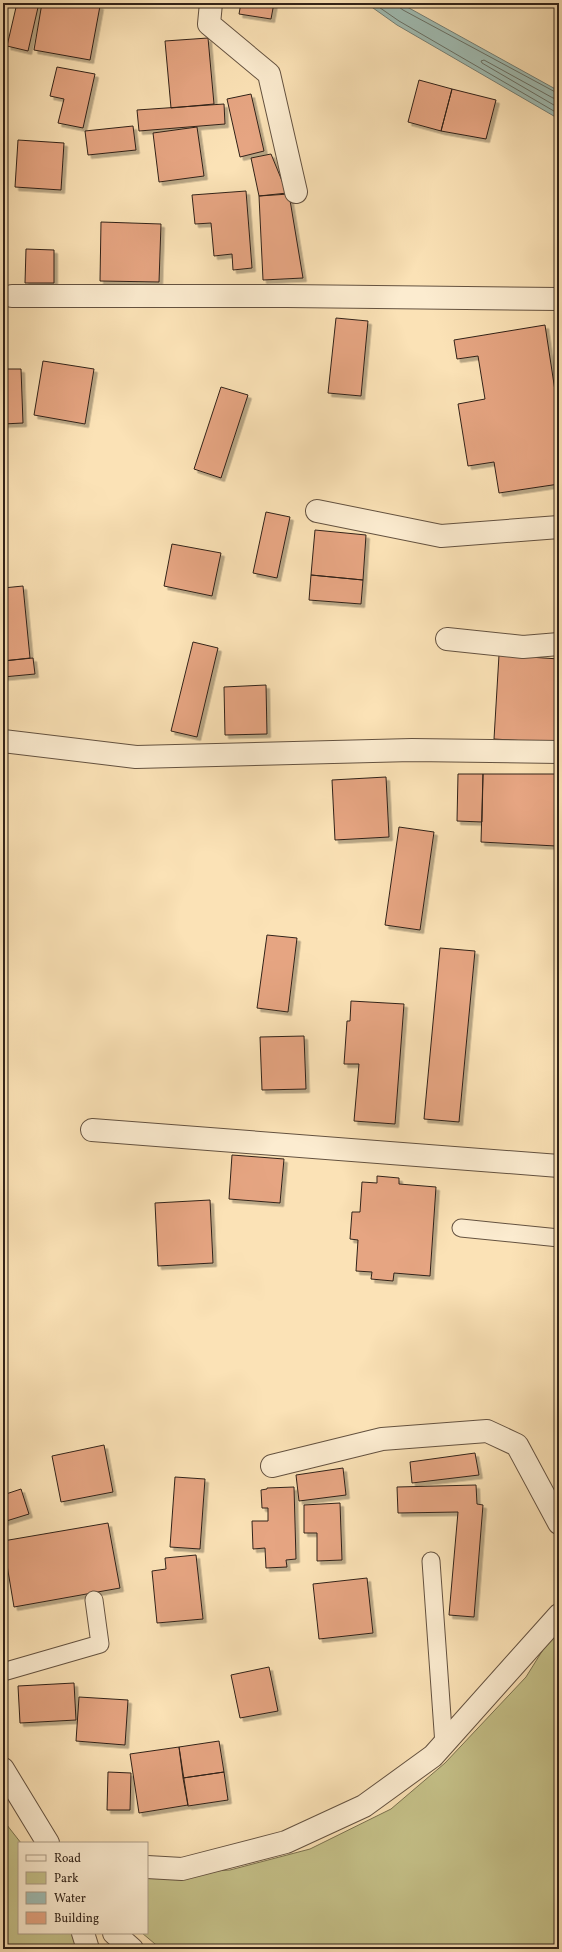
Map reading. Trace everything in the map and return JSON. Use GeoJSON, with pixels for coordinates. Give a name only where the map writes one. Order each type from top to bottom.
{"type":"FeatureCollection","features":[{"type":"Feature","properties":{"kind":"street"},"geometry":{"type":"LineString","coordinates":[[211,3],[209,24],[269,74],[296,192]]}},
{"type":"Feature","properties":{"kind":"street"},"geometry":{"type":"LineString","coordinates":[[12,296],[287,296],[559,299]]}},
{"type":"Feature","properties":{"kind":"street"},"geometry":{"type":"LineString","coordinates":[[317,511],[441,536],[559,527]]}},
{"type":"Feature","properties":{"kind":"street"},"geometry":{"type":"LineString","coordinates":[[447,639],[523,646],[559,644]]}},
{"type":"Feature","properties":{"kind":"street"},"geometry":{"type":"LineString","coordinates":[[3,741],[136,757],[412,750],[559,752]]}},
{"type":"Feature","properties":{"kind":"street"},"geometry":{"type":"LineString","coordinates":[[92,1130],[559,1166]]}},
{"type":"Feature","properties":{"kind":"street"},"geometry":{"type":"LineString","coordinates":[[272,1466],[382,1439],[487,1431],[517,1445],[559,1523]]}},
{"type":"Feature","properties":{"kind":"street"},"geometry":{"type":"LineString","coordinates":[[148,1867],[182,1869],[286,1842],[364,1806],[433,1756],[559,1615]]}},
{"type":"Feature","properties":{"kind":"street"},"geometry":{"type":"LineString","coordinates":[[3,1769],[47,1842]]}},
{"type":"Feature","properties":{"kind":"street"},"geometry":{"type":"LineString","coordinates":[[83,1934],[88,1949]]}},
{"type":"Feature","properties":{"kind":"street"},"geometry":{"type":"LineString","coordinates":[[115,1934],[132,1949]]}},
{"type":"Feature","properties":{"kind":"lane"},"geometry":{"type":"LineString","coordinates":[[461,1228],[559,1238]]}},
{"type":"Feature","properties":{"kind":"lane"},"geometry":{"type":"LineString","coordinates":[[431,1561],[444,1745]]}},
{"type":"Feature","properties":{"kind":"lane"},"geometry":{"type":"LineString","coordinates":[[3,1672],[100,1644],[94,1600]]}},
{"type":"Feature","properties":{"kind":"green space"},"geometry":{"type":"Polygon","coordinates":[[[559,1624],[559,1949],[161,1949],[143,1934],[148,1934],[148,1875],[230,1870],[310,1849],[391,1809],[445,1763],[526,1677],[559,1624]]]}},
{"type":"Feature","properties":{"kind":"green space"},"geometry":{"type":"Polygon","coordinates":[[[3,1820],[20,1842],[18,1842],[18,1934],[75,1934],[79,1949],[3,1949],[3,1820]]]}},
{"type":"Feature","properties":{"kind":"water"},"geometry":{"type":"Polygon","coordinates":[[[366,3],[400,3],[559,91],[559,119],[397,25],[366,3]]]}},
{"type":"Feature","properties":{"kind":"building"},"geometry":{"type":"Polygon","coordinates":[[[17,3],[39,3],[28,51],[7,46],[17,3]]]}},
{"type":"Feature","properties":{"kind":"building"},"geometry":{"type":"Polygon","coordinates":[[[42,3],[83,3],[100,6],[90,60],[34,50],[42,3]]]}},
{"type":"Feature","properties":{"kind":"building"},"geometry":{"type":"Polygon","coordinates":[[[241,3],[274,3],[271,19],[239,14],[241,3]]]}},
{"type":"Feature","properties":{"kind":"building"},"geometry":{"type":"Polygon","coordinates":[[[208,38],[214,104],[171,108],[165,41],[208,38]]]}},
{"type":"Feature","properties":{"kind":"building"},"geometry":{"type":"Polygon","coordinates":[[[57,67],[95,74],[83,128],[58,123],[64,99],[50,96],[57,67]]]}},
{"type":"Feature","properties":{"kind":"building"},"geometry":{"type":"Polygon","coordinates":[[[419,80],[452,89],[441,131],[408,122],[419,80]]]}},
{"type":"Feature","properties":{"kind":"building"},"geometry":{"type":"Polygon","coordinates":[[[452,89],[496,100],[486,139],[441,131],[452,89]]]}},
{"type":"Feature","properties":{"kind":"building"},"geometry":{"type":"Polygon","coordinates":[[[251,94],[264,151],[240,157],[227,99],[251,94]]]}},
{"type":"Feature","properties":{"kind":"building"},"geometry":{"type":"Polygon","coordinates":[[[224,104],[225,124],[139,131],[137,110],[224,104]]]}},
{"type":"Feature","properties":{"kind":"building"},"geometry":{"type":"Polygon","coordinates":[[[133,126],[136,150],[88,155],[85,131],[133,126]]]}},
{"type":"Feature","properties":{"kind":"building"},"geometry":{"type":"Polygon","coordinates":[[[197,127],[204,176],[159,182],[153,133],[197,127]]]}},
{"type":"Feature","properties":{"kind":"building"},"geometry":{"type":"Polygon","coordinates":[[[18,140],[64,143],[61,190],[15,187],[18,140]]]}},
{"type":"Feature","properties":{"kind":"building"},"geometry":{"type":"Polygon","coordinates":[[[271,154],[287,193],[259,196],[251,158],[271,154]]]}},
{"type":"Feature","properties":{"kind":"building"},"geometry":{"type":"Polygon","coordinates":[[[246,191],[252,268],[233,270],[232,254],[214,256],[211,223],[195,224],[192,195],[246,191]]]}},
{"type":"Feature","properties":{"kind":"building"},"geometry":{"type":"Polygon","coordinates":[[[289,194],[303,278],[263,280],[259,196],[289,194]]]}},
{"type":"Feature","properties":{"kind":"building"},"geometry":{"type":"Polygon","coordinates":[[[101,222],[161,224],[159,282],[100,281],[101,222]]]}},
{"type":"Feature","properties":{"kind":"building"},"geometry":{"type":"Polygon","coordinates":[[[26,249],[54,250],[54,283],[25,283],[26,249]]]}},
{"type":"Feature","properties":{"kind":"building"},"geometry":{"type":"Polygon","coordinates":[[[336,318],[368,321],[361,396],[328,393],[336,318]]]}},
{"type":"Feature","properties":{"kind":"building"},"geometry":{"type":"Polygon","coordinates":[[[545,325],[559,417],[559,484],[499,493],[494,462],[468,466],[458,404],[485,399],[478,356],[457,359],[454,340],[545,325]]]}},
{"type":"Feature","properties":{"kind":"building"},"geometry":{"type":"Polygon","coordinates":[[[43,361],[94,369],[85,424],[34,415],[43,361]]]}},
{"type":"Feature","properties":{"kind":"building"},"geometry":{"type":"Polygon","coordinates":[[[3,369],[21,369],[23,423],[3,424],[3,369]]]}},
{"type":"Feature","properties":{"kind":"building"},"geometry":{"type":"Polygon","coordinates":[[[221,387],[248,395],[221,478],[194,469],[221,387]]]}},
{"type":"Feature","properties":{"kind":"building"},"geometry":{"type":"Polygon","coordinates":[[[266,512],[290,517],[277,578],[253,573],[266,512]]]}},
{"type":"Feature","properties":{"kind":"building"},"geometry":{"type":"Polygon","coordinates":[[[315,530],[366,535],[363,580],[311,575],[315,530]]]}},
{"type":"Feature","properties":{"kind":"building"},"geometry":{"type":"Polygon","coordinates":[[[172,544],[221,553],[212,596],[164,586],[172,544]]]}},
{"type":"Feature","properties":{"kind":"building"},"geometry":{"type":"Polygon","coordinates":[[[311,575],[363,580],[361,604],[309,600],[311,575]]]}},
{"type":"Feature","properties":{"kind":"building"},"geometry":{"type":"Polygon","coordinates":[[[23,586],[30,658],[3,661],[3,588],[23,586]]]}},
{"type":"Feature","properties":{"kind":"building"},"geometry":{"type":"Polygon","coordinates":[[[193,642],[218,648],[197,737],[171,731],[193,642]]]}},
{"type":"Feature","properties":{"kind":"building"},"geometry":{"type":"Polygon","coordinates":[[[499,655],[559,659],[559,743],[494,739],[499,655]]]}},
{"type":"Feature","properties":{"kind":"building"},"geometry":{"type":"Polygon","coordinates":[[[33,658],[35,674],[3,677],[3,661],[33,658]]]}},
{"type":"Feature","properties":{"kind":"building"},"geometry":{"type":"Polygon","coordinates":[[[266,685],[267,734],[225,735],[224,687],[266,685]]]}},
{"type":"Feature","properties":{"kind":"building"},"geometry":{"type":"Polygon","coordinates":[[[458,774],[483,774],[482,822],[457,821],[458,774]]]}},
{"type":"Feature","properties":{"kind":"building"},"geometry":{"type":"Polygon","coordinates":[[[483,774],[559,774],[559,855],[556,855],[556,846],[481,842],[483,774]]]}},
{"type":"Feature","properties":{"kind":"building"},"geometry":{"type":"Polygon","coordinates":[[[386,777],[389,837],[335,840],[332,780],[386,777]]]}},
{"type":"Feature","properties":{"kind":"building"},"geometry":{"type":"Polygon","coordinates":[[[399,827],[434,832],[420,930],[385,925],[399,827]]]}},
{"type":"Feature","properties":{"kind":"building"},"geometry":{"type":"Polygon","coordinates":[[[267,935],[297,938],[288,1012],[257,1008],[267,935]]]}},
{"type":"Feature","properties":{"kind":"building"},"geometry":{"type":"Polygon","coordinates":[[[440,948],[475,951],[459,1122],[424,1119],[440,948]]]}},
{"type":"Feature","properties":{"kind":"building"},"geometry":{"type":"Polygon","coordinates":[[[351,1001],[404,1004],[395,1124],[354,1121],[359,1064],[344,1064],[347,1021],[350,1021],[351,1001]]]}},
{"type":"Feature","properties":{"kind":"building"},"geometry":{"type":"Polygon","coordinates":[[[304,1036],[306,1089],[262,1090],[260,1037],[304,1036]]]}},
{"type":"Feature","properties":{"kind":"building"},"geometry":{"type":"Polygon","coordinates":[[[232,1155],[284,1159],[280,1203],[229,1199],[232,1155]]]}},
{"type":"Feature","properties":{"kind":"building"},"geometry":{"type":"Polygon","coordinates":[[[377,1176],[399,1178],[399,1184],[436,1187],[430,1276],[394,1273],[393,1281],[371,1279],[372,1272],[356,1271],[358,1240],[350,1239],[352,1212],[360,1212],[362,1182],[377,1183],[377,1176]]]}},
{"type":"Feature","properties":{"kind":"building"},"geometry":{"type":"Polygon","coordinates":[[[210,1200],[213,1263],[158,1266],[155,1203],[210,1200]]]}},
{"type":"Feature","properties":{"kind":"building"},"geometry":{"type":"Polygon","coordinates":[[[104,1445],[113,1492],[61,1502],[52,1456],[104,1445]]]}},
{"type":"Feature","properties":{"kind":"building"},"geometry":{"type":"Polygon","coordinates":[[[475,1453],[479,1475],[412,1483],[410,1462],[475,1453]]]}},
{"type":"Feature","properties":{"kind":"building"},"geometry":{"type":"Polygon","coordinates":[[[343,1468],[346,1495],[299,1501],[296,1475],[343,1468]]]}},
{"type":"Feature","properties":{"kind":"building"},"geometry":{"type":"Polygon","coordinates":[[[175,1477],[205,1479],[200,1549],[170,1547],[175,1477]]]}},
{"type":"Feature","properties":{"kind":"building"},"geometry":{"type":"Polygon","coordinates":[[[476,1485],[477,1504],[483,1505],[474,1617],[449,1615],[458,1512],[398,1513],[397,1487],[476,1485]]]}},
{"type":"Feature","properties":{"kind":"building"},"geometry":{"type":"Polygon","coordinates":[[[294,1487],[296,1559],[286,1560],[287,1567],[266,1568],[265,1548],[253,1549],[252,1521],[268,1521],[268,1508],[262,1508],[261,1490],[267,1488],[294,1487]]]}},
{"type":"Feature","properties":{"kind":"building"},"geometry":{"type":"Polygon","coordinates":[[[21,1489],[29,1514],[3,1522],[3,1495],[21,1489]]]}},
{"type":"Feature","properties":{"kind":"building"},"geometry":{"type":"Polygon","coordinates":[[[340,1503],[342,1560],[317,1561],[317,1533],[304,1533],[304,1505],[340,1503]]]}},
{"type":"Feature","properties":{"kind":"building"},"geometry":{"type":"Polygon","coordinates":[[[108,1523],[120,1588],[14,1607],[3,1541],[108,1523]]]}},
{"type":"Feature","properties":{"kind":"building"},"geometry":{"type":"Polygon","coordinates":[[[196,1555],[203,1619],[157,1623],[152,1571],[166,1569],[165,1558],[196,1555]]]}},
{"type":"Feature","properties":{"kind":"building"},"geometry":{"type":"Polygon","coordinates":[[[367,1578],[373,1633],[319,1639],[313,1584],[367,1578]]]}},
{"type":"Feature","properties":{"kind":"building"},"geometry":{"type":"Polygon","coordinates":[[[269,1667],[278,1711],[240,1718],[231,1675],[269,1667]]]}},
{"type":"Feature","properties":{"kind":"building"},"geometry":{"type":"Polygon","coordinates":[[[74,1683],[76,1720],[20,1723],[18,1686],[74,1683]]]}},
{"type":"Feature","properties":{"kind":"building"},"geometry":{"type":"Polygon","coordinates":[[[79,1697],[128,1700],[125,1745],[76,1741],[79,1697]]]}},
{"type":"Feature","properties":{"kind":"building"},"geometry":{"type":"Polygon","coordinates":[[[219,1741],[224,1772],[183,1778],[179,1747],[219,1741]]]}},
{"type":"Feature","properties":{"kind":"building"},"geometry":{"type":"Polygon","coordinates":[[[179,1747],[188,1805],[139,1813],[130,1754],[179,1747]]]}},
{"type":"Feature","properties":{"kind":"building"},"geometry":{"type":"Polygon","coordinates":[[[108,1772],[131,1773],[130,1810],[107,1810],[108,1772]]]}},
{"type":"Feature","properties":{"kind":"building"},"geometry":{"type":"Polygon","coordinates":[[[224,1772],[228,1800],[188,1806],[183,1778],[224,1772]]]}}]}
